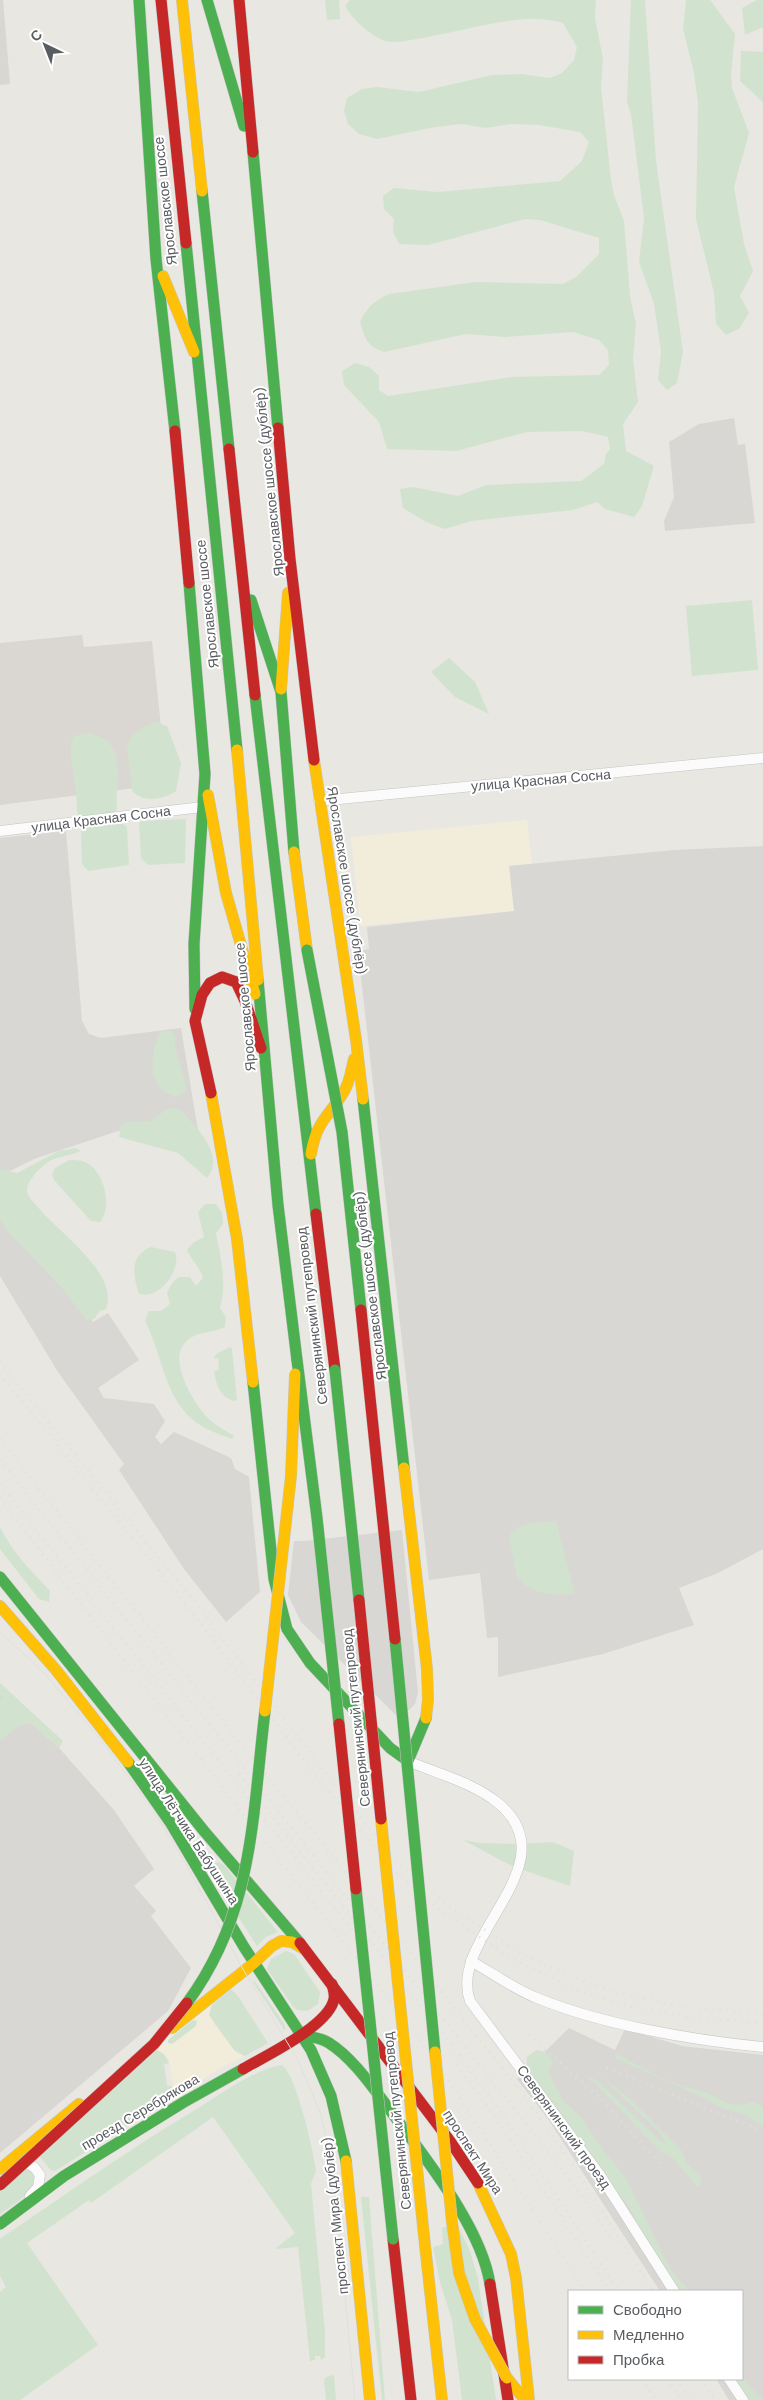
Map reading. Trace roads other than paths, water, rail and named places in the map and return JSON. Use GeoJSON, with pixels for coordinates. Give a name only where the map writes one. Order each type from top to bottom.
{"type":"FeatureCollection","features":[{"type":"Feature","properties":{"kind":"main road"},"geometry":{"type":"LineString","coordinates":[[139,0],[156,259],[193,620],[204,774],[226,893],[262,1022]]}},
{"type":"Feature","properties":{"kind":"main road","name":"Ярославское шоссе"},"geometry":{"type":"LineString","coordinates":[[161,0],[262,1022],[278,1205]]}},
{"type":"Feature","properties":{"kind":"main road"},"geometry":{"type":"LineString","coordinates":[[182,0],[266,803],[310,1163]]}},
{"type":"Feature","properties":{"kind":"main road"},"geometry":{"type":"LineString","coordinates":[[207,0],[254,161]]}},
{"type":"Feature","properties":{"kind":"main road","name":"Ярославское шоссе (дублёр)"},"geometry":{"type":"LineString","coordinates":[[239,0],[290,559],[319,801],[356,1040],[427,1668],[428,1700],[425,1723],[408,1761]]}},
{"type":"Feature","properties":{"kind":"main road"},"geometry":{"type":"LineString","coordinates":[[156,259],[198,363]]}},
{"type":"Feature","properties":{"kind":"main road"},"geometry":{"type":"LineString","coordinates":[[290,559],[281,692],[292,838],[307,950],[342,1132],[387,1559],[452,2222],[460,2278],[472,2312],[488,2348],[507,2378],[525,2400]]}},
{"type":"Feature","properties":{"kind":"main road"},"geometry":{"type":"LineString","coordinates":[[241,567],[281,692]]}},
{"type":"Feature","properties":{"kind":"main road"},"geometry":{"type":"LineString","coordinates":[[204,774],[194,944],[195,1021],[215,1112],[237,1239],[272,1560],[279,1603],[287,1629],[310,1663],[390,1748],[408,1761]]}},
{"type":"Feature","properties":{"kind":"main road"},"geometry":{"type":"LineString","coordinates":[[195,1021],[202,995],[210,982],[222,977],[236,982],[245,1001],[265,1058]]}},
{"type":"Feature","properties":{"kind":"main road"},"geometry":{"type":"LineString","coordinates":[[310,1163],[314,1137],[322,1118],[344,1092],[349,1080],[356,1040]]}},
{"type":"Feature","properties":{"kind":"main road","name":"Северянинский путепровод"},"geometry":{"type":"LineString","coordinates":[[310,1163],[337,1389],[439,2378]]}},
{"type":"Feature","properties":{"kind":"main road","name":"Северянинский путепровод"},"geometry":{"type":"LineString","coordinates":[[278,1205],[317,1518],[411,2400]]}},
{"type":"Feature","properties":{"kind":"main road"},"geometry":{"type":"LineString","coordinates":[[0,2185],[154,2044],[173,2023],[206,1977],[223,1943],[236,1909],[245,1876],[250,1844],[291,1476],[291,1407],[297,1360]]}},
{"type":"Feature","properties":{"kind":"main road","name":"улица Лётчика Бабушкина"},"geometry":{"type":"LineString","coordinates":[[0,1577],[204,1831],[310,1955]]}},
{"type":"Feature","properties":{"kind":"main road","name":"улица Лётчика Бабушкина"},"geometry":{"type":"LineString","coordinates":[[0,1606],[38,1648],[144,1784],[254,1963],[303,2035]]}},
{"type":"Feature","properties":{"kind":"main road"},"geometry":{"type":"LineString","coordinates":[[0,2170],[254,1963],[272,1946],[281,1941],[292,1942],[310,1955]]}},
{"type":"Feature","properties":{"kind":"main road","name":"проспект Мира"},"geometry":{"type":"LineString","coordinates":[[310,1955],[450,2141],[481,2188],[507,2241],[516,2278],[529,2400]]}},
{"type":"Feature","properties":{"kind":"main road","name":"проезд Серебрякова"},"geometry":{"type":"LineString","coordinates":[[2,2222],[64,2176],[200,2092],[303,2035],[329,2009],[334,1999],[332,1984]]}},
{"type":"Feature","properties":{"kind":"main road"},"geometry":{"type":"LineString","coordinates":[[303,2035],[328,2042],[360,2071],[430,2164],[466,2222],[481,2252],[489,2278],[508,2400]]}},
{"type":"Feature","properties":{"kind":"main road","name":"проспект Мира (дублёр)"},"geometry":{"type":"LineString","coordinates":[[303,2035],[327,2084],[342,2138],[347,2170],[370,2400]]}},
{"type":"Feature","properties":{"kind":"main road"},"geometry":{"type":"LineString","coordinates":[[439,2378],[442,2400]]}},
{"type":"Feature","properties":{"kind":"main road"},"geometry":{"type":"LineString","coordinates":[[439,2378],[446,2400]]}},
{"type":"Feature","properties":{"kind":"street","name":"улица Красная Сосна"},"geometry":{"type":"LineString","coordinates":[[319,801],[763,758]]}},
{"type":"Feature","properties":{"kind":"street","name":"улица Красная Сосна"},"geometry":{"type":"LineString","coordinates":[[0,831],[202,806]]}},
{"type":"Feature","properties":{"kind":"street","name":"Северянинский проезд"},"geometry":{"type":"LineString","coordinates":[[408,1761],[453,1778],[496,1802],[508,1812],[519,1833],[520,1864],[518,1874],[471,1961],[466,1989],[470,2001],[600,2175],[673,2290]]}},
{"type":"Feature","properties":{"kind":"street"},"geometry":{"type":"LineString","coordinates":[[471,1961],[536,1998],[584,2014],[676,2035],[723,2043],[763,2047]]}},
{"type":"Feature","properties":{"kind":"street"},"geometry":{"type":"LineString","coordinates":[[0,2170],[20,2161],[30,2163],[40,2175],[38,2186],[34,2192],[2,2222]]}},
{"type":"Feature","properties":{"kind":"street"},"geometry":{"type":"LineString","coordinates":[[731,2380],[743,2400]]}},
{"type":"Feature","properties":{"kind":"tram line"},"geometry":{"type":"LineString","coordinates":[[0,1632],[43,1672],[102,1741],[157,1816],[187,1866],[244,1971],[299,2062],[321,2115],[333,2171],[355,2400]]}},
{"type":"Feature","properties":{"kind":"railway"},"geometry":{"type":"LineString","coordinates":[[0,1362],[195,1602],[394,1859],[419,1881],[452,1908],[515,1950],[591,1984],[624,1994],[693,2008],[763,2014]]}},
{"type":"Feature","properties":{"kind":"railway"},"geometry":{"type":"LineString","coordinates":[[0,1374],[189,1608],[312,1771],[395,1871],[418,1892],[446,1914],[510,1958],[586,1994],[618,2003],[690,2018],[763,2023]]}},
{"type":"Feature","properties":{"kind":"railway"},"geometry":{"type":"LineString","coordinates":[[0,1439],[229,1729],[396,1934],[525,2097],[571,2162],[652,2290]]}},
{"type":"Feature","properties":{"kind":"railway"},"geometry":{"type":"LineString","coordinates":[[0,1460],[524,2121],[585,2200],[611,2239]]}},
{"type":"Feature","properties":{"kind":"railway"},"geometry":{"type":"LineString","coordinates":[[0,1484],[367,1949]]}},
{"type":"Feature","properties":{"kind":"railway"},"geometry":{"type":"LineString","coordinates":[[0,1498],[134,1674],[434,2058],[584,2290]]}},
{"type":"Feature","properties":{"kind":"railway"},"geometry":{"type":"LineString","coordinates":[[239,1774],[449,2041],[501,2112],[618,2290]]}},
{"type":"Feature","properties":{"kind":"railway"},"geometry":{"type":"LineString","coordinates":[[529,2035],[604,2102],[661,2165]]}},
{"type":"Feature","properties":{"kind":"railway"},"geometry":{"type":"LineString","coordinates":[[457,2065],[495,2117],[609,2290]]}},
{"type":"Feature","properties":{"kind":"railway"},"geometry":{"type":"LineString","coordinates":[[607,2068],[763,2131]]}},
{"type":"Feature","properties":{"kind":"railway"},"geometry":{"type":"LineString","coordinates":[[643,2380],[656,2400]]}},
{"type":"Feature","properties":{"kind":"railway"},"geometry":{"type":"LineString","coordinates":[[668,2380],[681,2400]]}},
{"type":"Feature","properties":{"kind":"railway"},"geometry":{"type":"LineString","coordinates":[[678,2380],[690,2400]]}},
{"type":"Feature","properties":{"kind":"railway"},"geometry":{"type":"LineString","coordinates":[[702,2380],[715,2400]]}}]}
